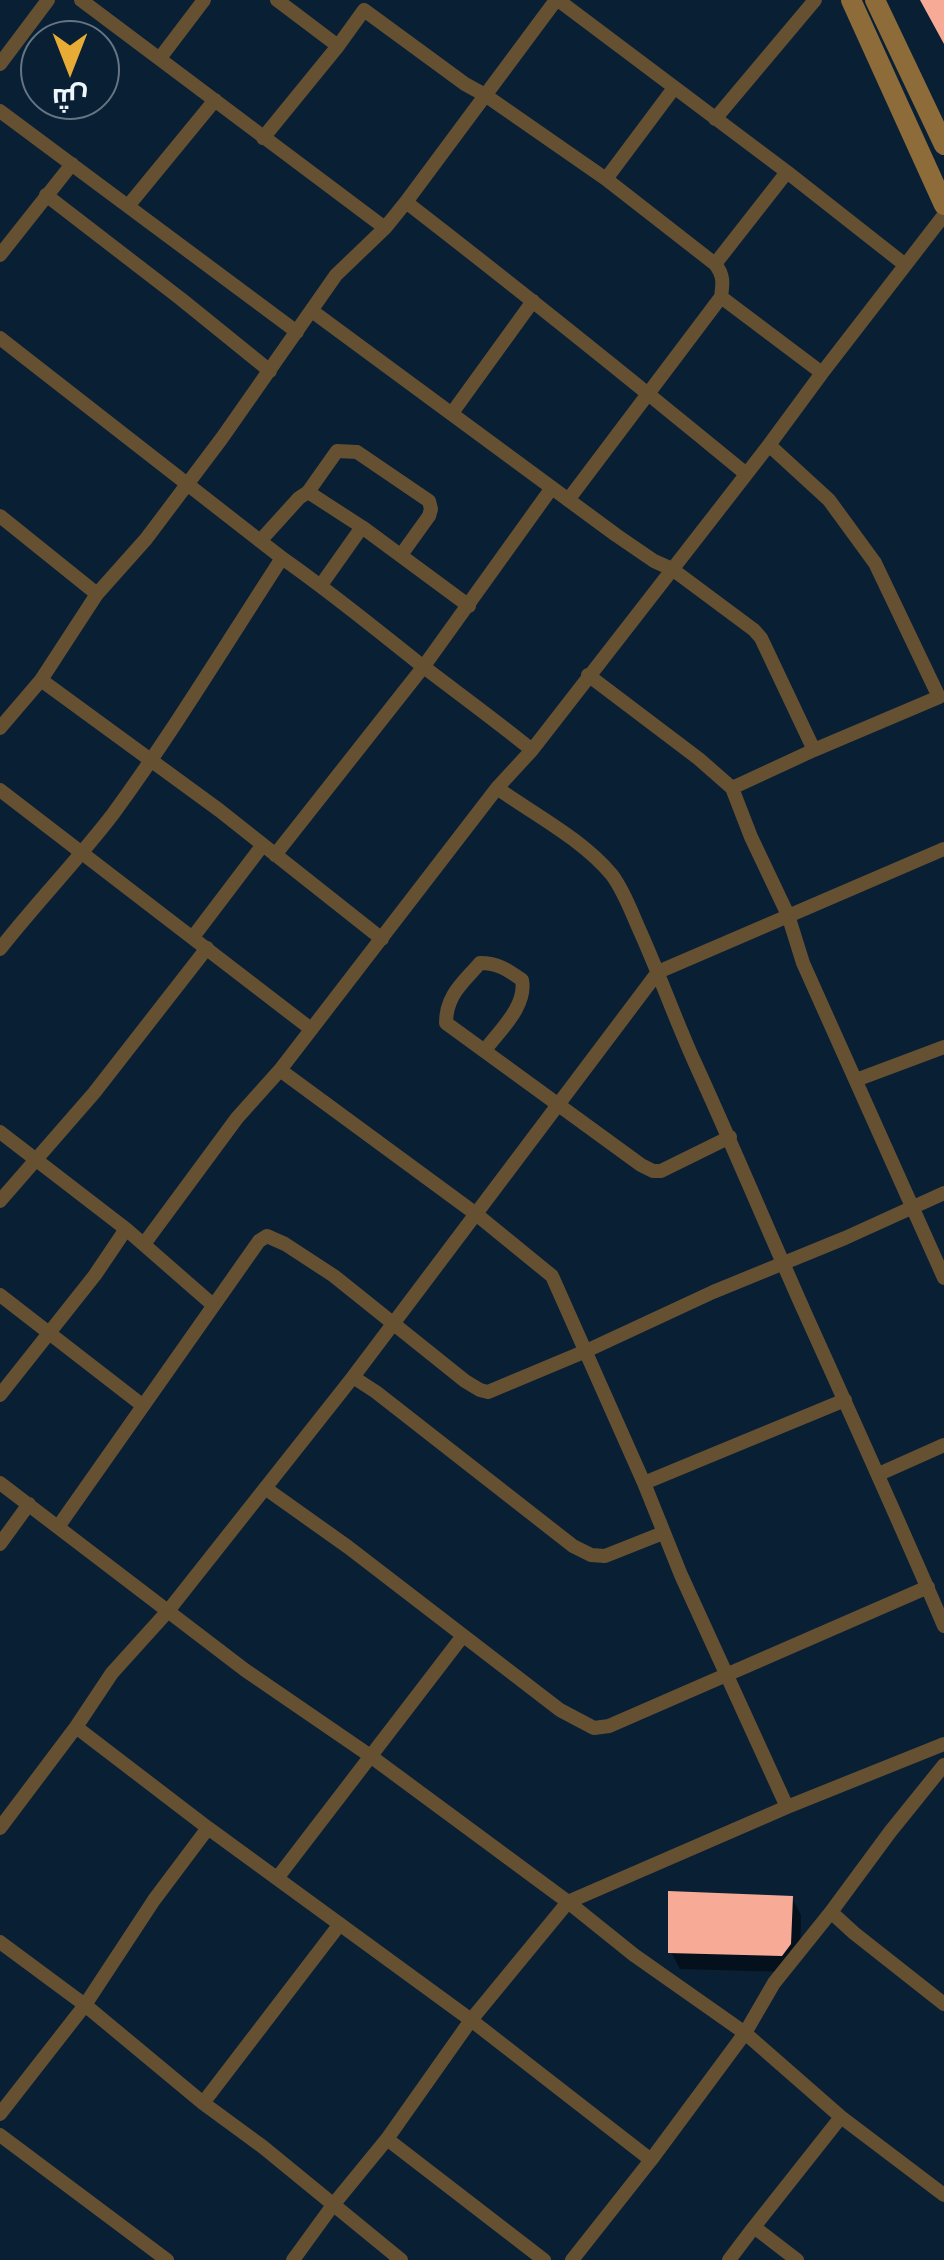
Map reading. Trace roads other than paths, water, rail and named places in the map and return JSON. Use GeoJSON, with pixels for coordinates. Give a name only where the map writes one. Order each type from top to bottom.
{"type":"FeatureCollection","features":[{"type":"Feature","properties":{"kind":"main road"},"geometry":{"type":"LineString","coordinates":[[851,0],[944,205]]}},
{"type":"Feature","properties":{"kind":"main road"},"geometry":{"type":"LineString","coordinates":[[875,0],[944,144]]}},
{"type":"Feature","properties":{"kind":"street"},"geometry":{"type":"LineString","coordinates":[[0,64],[48,0]]}},
{"type":"Feature","properties":{"kind":"street"},"geometry":{"type":"LineString","coordinates":[[81,0],[385,228]]}},
{"type":"Feature","properties":{"kind":"street"},"geometry":{"type":"LineString","coordinates":[[160,58],[204,0]]}},
{"type":"Feature","properties":{"kind":"street"},"geometry":{"type":"LineString","coordinates":[[277,0],[338,46]]}},
{"type":"Feature","properties":{"kind":"street"},"geometry":{"type":"LineString","coordinates":[[0,728],[41,680],[97,594],[146,539],[222,438],[336,275],[406,202],[557,0],[904,264]]}},
{"type":"Feature","properties":{"kind":"street"},"geometry":{"type":"LineString","coordinates":[[715,118],[815,0]]}},
{"type":"Feature","properties":{"kind":"street"},"geometry":{"type":"LineString","coordinates":[[264,138],[368,5],[465,84],[486,94],[606,179],[715,264],[721,272],[721,296],[568,500]]}},
{"type":"Feature","properties":{"kind":"street"},"geometry":{"type":"LineString","coordinates":[[606,179],[674,88]]}},
{"type":"Feature","properties":{"kind":"street"},"geometry":{"type":"LineString","coordinates":[[128,206],[215,100]]}},
{"type":"Feature","properties":{"kind":"street"},"geometry":{"type":"LineString","coordinates":[[0,111],[297,332]]}},
{"type":"Feature","properties":{"kind":"street"},"geometry":{"type":"LineString","coordinates":[[0,255],[72,164]]}},
{"type":"Feature","properties":{"kind":"street"},"geometry":{"type":"LineString","coordinates":[[715,264],[787,172]]}},
{"type":"Feature","properties":{"kind":"street"},"geometry":{"type":"LineString","coordinates":[[46,196],[270,371]]}},
{"type":"Feature","properties":{"kind":"street"},"geometry":{"type":"LineString","coordinates":[[406,202],[601,354],[745,473]]}},
{"type":"Feature","properties":{"kind":"street"},"geometry":{"type":"LineString","coordinates":[[144,1244],[237,1118],[280,1070],[497,788],[532,750],[944,215]]}},
{"type":"Feature","properties":{"kind":"street"},"geometry":{"type":"LineString","coordinates":[[721,296],[822,372]]}},
{"type":"Feature","properties":{"kind":"street"},"geometry":{"type":"LineString","coordinates":[[452,413],[533,300]]}},
{"type":"Feature","properties":{"kind":"street"},"geometry":{"type":"LineString","coordinates":[[312,311],[552,489],[641,552],[672,568],[744,622],[762,638],[814,750]]}},
{"type":"Feature","properties":{"kind":"street"},"geometry":{"type":"LineString","coordinates":[[0,338],[532,750]]}},
{"type":"Feature","properties":{"kind":"street"},"geometry":{"type":"LineString","coordinates":[[732,788],[814,750],[941,702],[875,563],[829,500],[770,444]]}},
{"type":"Feature","properties":{"kind":"street"},"geometry":{"type":"LineString","coordinates":[[260,541],[308,492],[337,451],[358,452],[429,501],[429,516],[401,555]]}},
{"type":"Feature","properties":{"kind":"street"},"geometry":{"type":"LineString","coordinates":[[276,855],[424,666],[552,489]]}},
{"type":"Feature","properties":{"kind":"street"},"geometry":{"type":"LineString","coordinates":[[308,492],[469,606]]}},
{"type":"Feature","properties":{"kind":"street"},"geometry":{"type":"LineString","coordinates":[[0,516],[97,594]]}},
{"type":"Feature","properties":{"kind":"street"},"geometry":{"type":"LineString","coordinates":[[321,586],[362,527]]}},
{"type":"Feature","properties":{"kind":"street"},"geometry":{"type":"LineString","coordinates":[[0,950],[82,854],[152,760],[282,558]]}},
{"type":"Feature","properties":{"kind":"street"},"geometry":{"type":"LineString","coordinates":[[588,675],[732,788],[788,915],[803,963],[944,1278]]}},
{"type":"Feature","properties":{"kind":"street"},"geometry":{"type":"LineString","coordinates":[[41,680],[219,810],[382,939]]}},
{"type":"Feature","properties":{"kind":"street"},"geometry":{"type":"LineString","coordinates":[[497,788],[576,843],[614,878],[627,902],[944,1626]]}},
{"type":"Feature","properties":{"kind":"street"},"geometry":{"type":"LineString","coordinates":[[0,790],[310,1029]]}},
{"type":"Feature","properties":{"kind":"street"},"geometry":{"type":"LineString","coordinates":[[192,937],[262,846]]}},
{"type":"Feature","properties":{"kind":"street"},"geometry":{"type":"LineString","coordinates":[[0,1828],[112,1673],[168,1611],[353,1376],[658,972],[944,849]]}},
{"type":"Feature","properties":{"kind":"street"},"geometry":{"type":"LineString","coordinates":[[0,1201],[104,1080],[207,948]]}},
{"type":"Feature","properties":{"kind":"street"},"geometry":{"type":"LineString","coordinates":[[485,1050],[521,1001],[524,991],[522,980],[504,967],[480,963],[449,1000],[446,1022],[641,1165],[661,1171],[730,1137]]}},
{"type":"Feature","properties":{"kind":"street"},"geometry":{"type":"LineString","coordinates":[[856,1080],[944,1047]]}},
{"type":"Feature","properties":{"kind":"street"},"geometry":{"type":"LineString","coordinates":[[280,1070],[476,1214],[552,1276],[726,1676],[788,1807]]}},
{"type":"Feature","properties":{"kind":"street"},"geometry":{"type":"LineString","coordinates":[[0,1132],[144,1244],[212,1306]]}},
{"type":"Feature","properties":{"kind":"street"},"geometry":{"type":"LineString","coordinates":[[58,1527],[259,1240],[267,1236],[334,1276],[465,1381],[488,1392],[944,1193]]}},
{"type":"Feature","properties":{"kind":"street"},"geometry":{"type":"LineString","coordinates":[[0,1395],[126,1230]]}},
{"type":"Feature","properties":{"kind":"street"},"geometry":{"type":"LineString","coordinates":[[0,1295],[142,1405]]}},
{"type":"Feature","properties":{"kind":"street"},"geometry":{"type":"LineString","coordinates":[[353,1376],[574,1546],[591,1555],[604,1556],[663,1533]]}},
{"type":"Feature","properties":{"kind":"street"},"geometry":{"type":"LineString","coordinates":[[644,1483],[844,1400]]}},
{"type":"Feature","properties":{"kind":"street"},"geometry":{"type":"LineString","coordinates":[[879,1474],[944,1445]]}},
{"type":"Feature","properties":{"kind":"street"},"geometry":{"type":"LineString","coordinates":[[0,1483],[245,1670],[370,1754],[634,1956],[745,2034],[841,2117],[944,2195]]}},
{"type":"Feature","properties":{"kind":"street"},"geometry":{"type":"LineString","coordinates":[[265,1488],[560,1710],[594,1728],[609,1726],[928,1587]]}},
{"type":"Feature","properties":{"kind":"street"},"geometry":{"type":"LineString","coordinates":[[0,1544],[29,1504]]}},
{"type":"Feature","properties":{"kind":"street"},"geometry":{"type":"LineString","coordinates":[[278,1877],[462,1637]]}},
{"type":"Feature","properties":{"kind":"street"},"geometry":{"type":"LineString","coordinates":[[76,1727],[471,2020],[651,2160]]}},
{"type":"Feature","properties":{"kind":"street"},"geometry":{"type":"LineString","coordinates":[[293,2260],[471,2020],[568,1902],[944,1744]]}},
{"type":"Feature","properties":{"kind":"street"},"geometry":{"type":"LineString","coordinates":[[572,2260],[745,2034],[774,1983],[944,1766]]}},
{"type":"Feature","properties":{"kind":"street"},"geometry":{"type":"LineString","coordinates":[[0,2114],[85,2005],[154,1900],[208,1828]]}},
{"type":"Feature","properties":{"kind":"street"},"geometry":{"type":"LineString","coordinates":[[831,1912],[944,2004]]}},
{"type":"Feature","properties":{"kind":"street"},"geometry":{"type":"LineString","coordinates":[[203,2103],[340,1924]]}},
{"type":"Feature","properties":{"kind":"street"},"geometry":{"type":"LineString","coordinates":[[0,1942],[85,2005],[402,2260]]}},
{"type":"Feature","properties":{"kind":"street"},"geometry":{"type":"LineString","coordinates":[[930,1993],[944,1981]]}},
{"type":"Feature","properties":{"kind":"street"},"geometry":{"type":"LineString","coordinates":[[730,2260],[841,2117]]}},
{"type":"Feature","properties":{"kind":"street"},"geometry":{"type":"LineString","coordinates":[[0,2136],[167,2260]]}},
{"type":"Feature","properties":{"kind":"street"},"geometry":{"type":"LineString","coordinates":[[386,2138],[544,2260]]}},
{"type":"Feature","properties":{"kind":"street"},"geometry":{"type":"LineString","coordinates":[[754,2227],[797,2260]]}}]}
